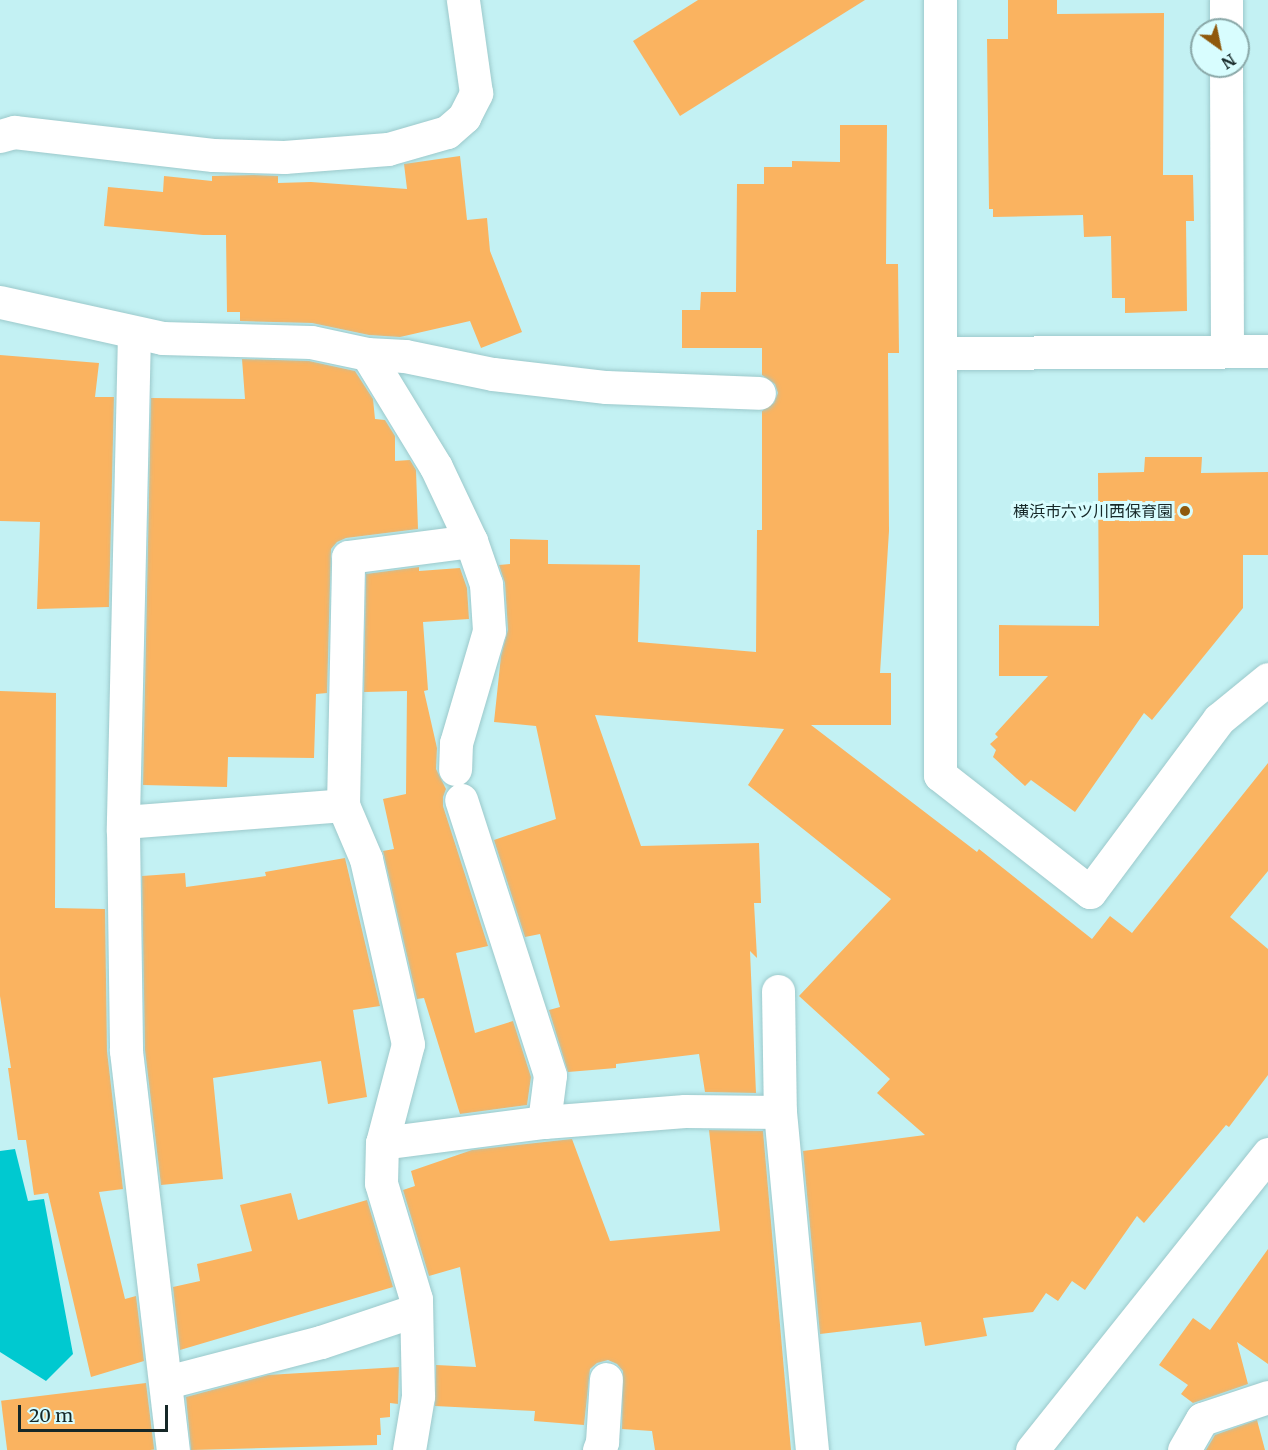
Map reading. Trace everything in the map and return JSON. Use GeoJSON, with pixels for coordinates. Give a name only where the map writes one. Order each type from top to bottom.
{"type":"FeatureCollection","features":[{"type":"Feature","properties":{"kind":"street"},"geometry":{"type":"LineString","coordinates":[[0,135],[14,132],[213,155],[284,157],[388,149],[447,132],[464,117],[476,93],[463,0]]}},
{"type":"Feature","properties":{"kind":"street"},"geometry":{"type":"LineString","coordinates":[[940,0],[940,353],[929,388],[940,775],[1090,892],[1219,719],[1268,679]]}},
{"type":"Feature","properties":{"kind":"street"},"geometry":{"type":"LineString","coordinates":[[1226,0],[1226,18]]}},
{"type":"Feature","properties":{"kind":"street"},"geometry":{"type":"LineString","coordinates":[[1226,78],[1227,351]]}},
{"type":"Feature","properties":{"kind":"street"},"geometry":{"type":"LineString","coordinates":[[0,302],[162,338],[312,342],[367,354],[405,356],[493,374],[606,387],[749,393]]}},
{"type":"Feature","properties":{"kind":"street"},"geometry":{"type":"LineString","coordinates":[[134,333],[124,822],[126,1051],[167,1382],[173,1450]]}},
{"type":"Feature","properties":{"kind":"street"},"geometry":{"type":"LineString","coordinates":[[940,353],[1268,351]]}},
{"type":"Feature","properties":{"kind":"street"},"geometry":{"type":"LineString","coordinates":[[367,354],[436,467],[471,541],[486,584],[489,631],[456,743],[458,784],[550,1075],[544,1122]]}},
{"type":"Feature","properties":{"kind":"street"},"geometry":{"type":"LineString","coordinates":[[409,1450],[418,1396],[416,1299],[381,1183],[382,1143],[408,1044],[366,859],[343,805],[348,557],[471,541]]}},
{"type":"Feature","properties":{"kind":"street"},"geometry":{"type":"LineString","coordinates":[[124,822],[343,805]]}},
{"type":"Feature","properties":{"kind":"street"},"geometry":{"type":"LineString","coordinates":[[778,991],[780,1112],[812,1450]]}},
{"type":"Feature","properties":{"kind":"street"},"geometry":{"type":"LineString","coordinates":[[382,1143],[544,1122],[685,1111],[780,1112]]}},
{"type":"Feature","properties":{"kind":"street"},"geometry":{"type":"LineString","coordinates":[[1032,1450],[1268,1154]]}},
{"type":"Feature","properties":{"kind":"street"},"geometry":{"type":"LineString","coordinates":[[167,1382],[321,1342],[416,1310]]}},
{"type":"Feature","properties":{"kind":"street"},"geometry":{"type":"LineString","coordinates":[[599,1450],[602,1442],[606,1379]]}},
{"type":"Feature","properties":{"kind":"street"},"geometry":{"type":"LineString","coordinates":[[1184,1450],[1202,1419],[1268,1397]]}},
{"type":"Feature","properties":{"kind":"shaded area"},"geometry":{"type":"Polygon","coordinates":[[[15,1149],[28,1201],[44,1199],[73,1354],[46,1381],[0,1352],[0,1151],[15,1149]]]}},
{"type":"Feature","properties":{"kind":"building"},"geometry":{"type":"Polygon","coordinates":[[[698,0],[865,0],[680,116],[633,41],[698,0]]]}},
{"type":"Feature","properties":{"kind":"building"},"geometry":{"type":"Polygon","coordinates":[[[1008,0],[1057,0],[1057,14],[1164,13],[1163,175],[1193,175],[1194,221],[1186,221],[1187,311],[1125,313],[1125,298],[1112,298],[1111,236],[1084,237],[1083,215],[993,217],[993,209],[989,209],[987,39],[1008,39],[1008,0]]]}},
{"type":"Feature","properties":{"kind":"building"},"geometry":{"type":"Polygon","coordinates":[[[840,125],[887,125],[886,264],[898,264],[899,353],[888,353],[889,531],[880,673],[891,673],[891,725],[811,725],[977,852],[979,849],[1092,939],[1110,916],[1132,933],[1268,763],[1268,871],[1230,917],[1268,949],[1268,1075],[1229,1127],[1226,1125],[1144,1223],[1137,1216],[1085,1290],[1072,1281],[1058,1301],[1046,1293],[1033,1312],[983,1318],[987,1336],[925,1346],[921,1322],[820,1334],[803,1151],[925,1135],[877,1093],[890,1079],[799,996],[891,899],[748,785],[784,729],[595,715],[641,846],[759,843],[761,903],[754,903],[757,958],[750,951],[756,1093],[705,1092],[699,1054],[616,1064],[616,1068],[568,1072],[549,1010],[560,1007],[540,934],[525,937],[494,840],[556,819],[536,726],[494,722],[501,656],[508,630],[505,583],[499,565],[510,564],[510,539],[548,540],[548,564],[640,565],[638,642],[756,652],[757,530],[762,530],[762,411],[774,403],[778,393],[775,384],[762,375],[762,348],[682,348],[682,310],[700,310],[701,292],[736,292],[737,184],[764,184],[764,167],[792,167],[792,161],[840,162],[840,125]]]}},
{"type":"Feature","properties":{"kind":"building"},"geometry":{"type":"Polygon","coordinates":[[[460,156],[467,220],[487,218],[490,251],[522,332],[481,348],[470,321],[400,337],[369,335],[312,323],[240,321],[240,312],[227,312],[226,235],[104,226],[108,187],[163,192],[164,176],[212,181],[212,176],[253,175],[278,176],[278,183],[311,182],[407,189],[404,164],[460,156]]]}},
{"type":"Feature","properties":{"kind":"building"},"geometry":{"type":"Polygon","coordinates":[[[0,355],[99,363],[95,397],[114,397],[109,607],[37,609],[40,522],[0,521],[0,355]]]}},
{"type":"Feature","properties":{"kind":"building"},"geometry":{"type":"Polygon","coordinates":[[[242,359],[309,361],[355,371],[373,399],[375,419],[385,420],[395,436],[395,461],[410,460],[416,470],[418,529],[346,538],[337,542],[331,549],[327,693],[316,694],[314,758],[228,757],[227,787],[143,785],[151,398],[245,399],[242,359]]]}},
{"type":"Feature","properties":{"kind":"building"},"geometry":{"type":"Polygon","coordinates":[[[1145,457],[1202,457],[1201,473],[1268,472],[1268,555],[1243,555],[1243,608],[1152,720],[1144,713],[1075,812],[1031,780],[1025,786],[993,757],[996,750],[990,744],[998,737],[995,734],[1048,676],[999,676],[999,625],[1099,626],[1098,473],[1144,472],[1145,457]]]}},
{"type":"Feature","properties":{"kind":"building"},"geometry":{"type":"Polygon","coordinates":[[[419,567],[419,571],[460,568],[467,588],[469,619],[423,622],[428,690],[424,691],[437,748],[436,769],[446,789],[443,806],[488,946],[456,953],[475,1033],[513,1021],[531,1077],[527,1105],[460,1114],[424,998],[417,999],[383,851],[394,849],[383,799],[406,794],[407,691],[364,692],[366,574],[419,567]]]}},
{"type":"Feature","properties":{"kind":"building"},"geometry":{"type":"Polygon","coordinates":[[[0,691],[56,693],[55,908],[105,909],[107,1051],[123,1189],[99,1192],[125,1299],[136,1296],[144,1361],[91,1377],[48,1193],[34,1195],[26,1140],[18,1140],[8,1068],[11,1068],[0,996],[0,691]]]}},
{"type":"Feature","properties":{"kind":"building"},"geometry":{"type":"Polygon","coordinates":[[[345,858],[380,1006],[353,1010],[367,1097],[328,1104],[321,1061],[213,1078],[223,1179],[161,1185],[145,1050],[142,876],[185,873],[186,887],[266,876],[265,872],[345,858]]]}},
{"type":"Feature","properties":{"kind":"building"},"geometry":{"type":"Polygon","coordinates":[[[709,1130],[763,1131],[791,1450],[655,1450],[652,1431],[622,1429],[623,1371],[617,1364],[608,1360],[597,1363],[590,1369],[584,1425],[534,1421],[535,1411],[435,1406],[436,1365],[476,1367],[460,1267],[429,1276],[403,1190],[415,1186],[411,1171],[472,1150],[572,1139],[610,1241],[720,1231],[709,1130]]]}},
{"type":"Feature","properties":{"kind":"building"},"geometry":{"type":"Polygon","coordinates":[[[291,1193],[298,1220],[367,1200],[393,1287],[180,1350],[173,1287],[200,1281],[197,1264],[252,1251],[240,1205],[291,1193]]]}},
{"type":"Feature","properties":{"kind":"building"},"geometry":{"type":"Polygon","coordinates":[[[1268,1249],[1268,1364],[1237,1342],[1248,1384],[1193,1403],[1181,1394],[1188,1385],[1159,1365],[1193,1318],[1210,1330],[1268,1249]]]}},
{"type":"Feature","properties":{"kind":"building"},"geometry":{"type":"Polygon","coordinates":[[[399,1367],[398,1404],[390,1403],[390,1417],[380,1418],[381,1435],[377,1435],[377,1445],[191,1450],[186,1397],[268,1375],[399,1367]]]}},
{"type":"Feature","properties":{"kind":"building"},"geometry":{"type":"Polygon","coordinates":[[[146,1383],[154,1450],[7,1450],[1,1401],[146,1383]]]}},
{"type":"Feature","properties":{"kind":"building"},"geometry":{"type":"Polygon","coordinates":[[[1257,1420],[1265,1450],[1206,1450],[1215,1435],[1257,1420]]]}},
{"type":"Feature","properties":{"kind":"place","name":"横浜市六ツ川西保育園"},"geometry":{"type":"Point","coordinates":[1185,511]}}]}
